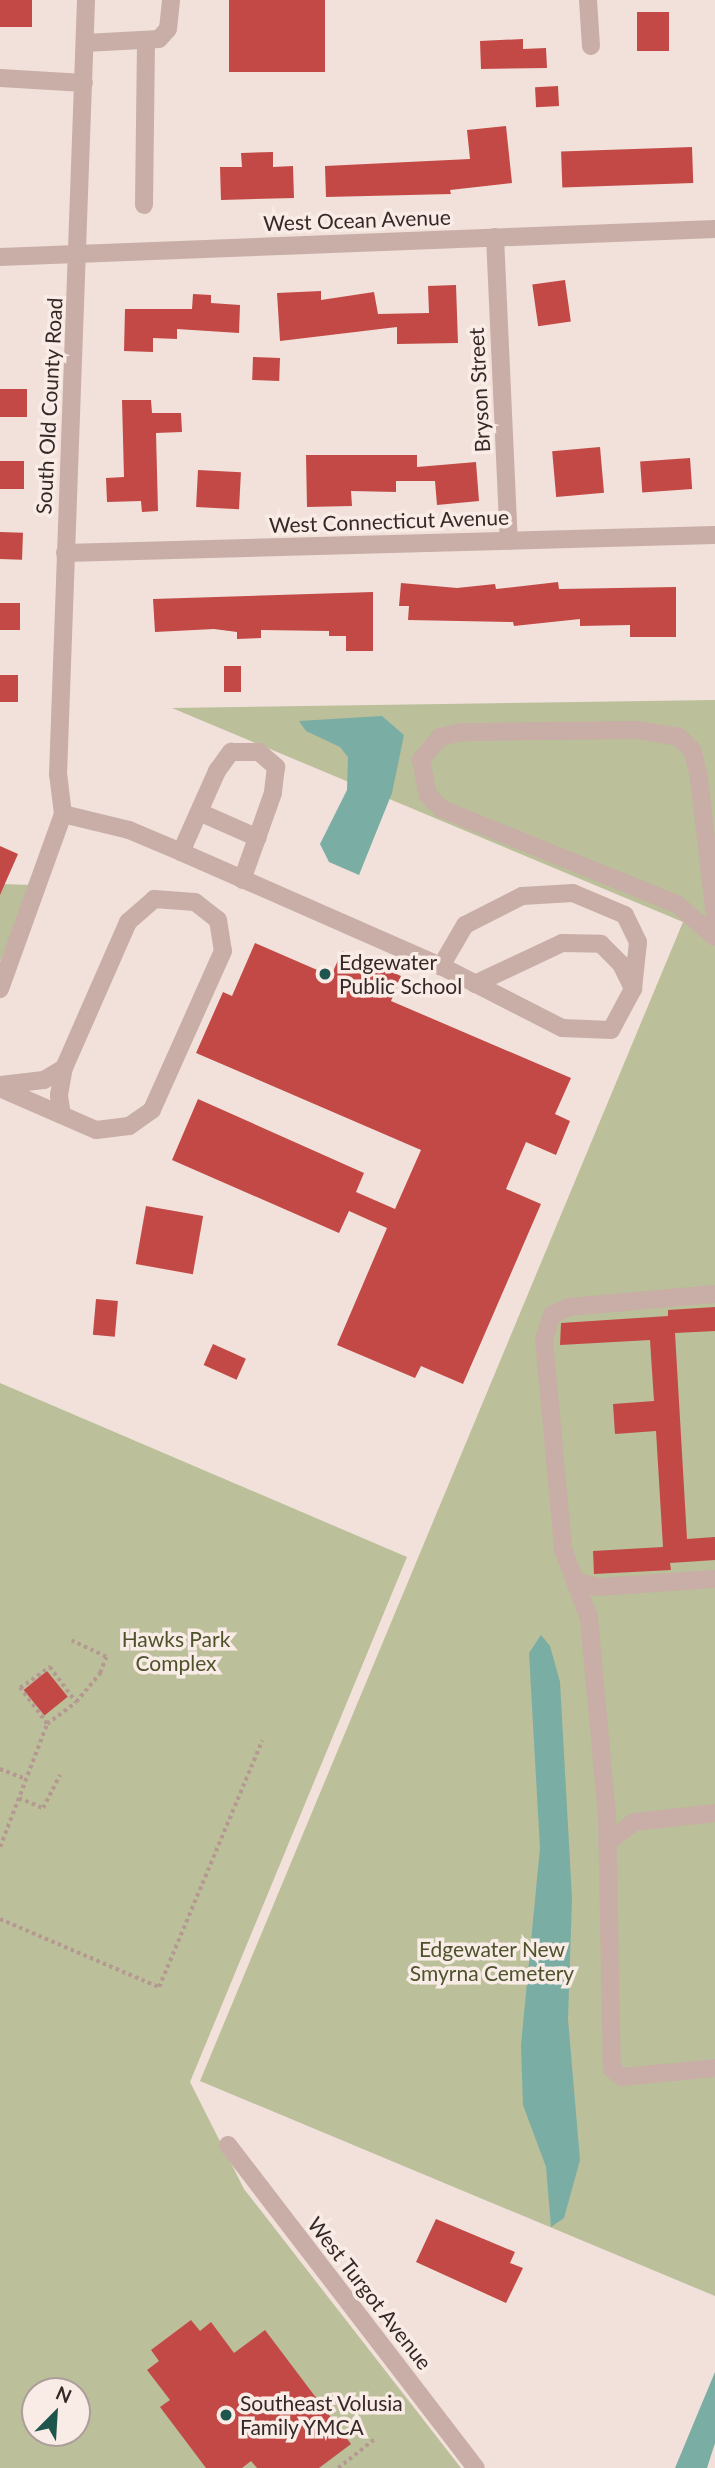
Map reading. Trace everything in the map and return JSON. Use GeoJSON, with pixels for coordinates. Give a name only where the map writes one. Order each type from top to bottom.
{"type":"FeatureCollection","features":[{"type":"Feature","properties":{"kind":"street","name":"South Old County Road"},"geometry":{"type":"LineString","coordinates":[[63,814],[58,775],[65,553],[80,254],[86,0]]}},
{"type":"Feature","properties":{"kind":"street"},"geometry":{"type":"LineString","coordinates":[[85,43],[159,39],[168,29],[171,0]]}},
{"type":"Feature","properties":{"kind":"street"},"geometry":{"type":"LineString","coordinates":[[588,0],[591,46]]}},
{"type":"Feature","properties":{"kind":"street"},"geometry":{"type":"LineString","coordinates":[[144,205],[146,41]]}},
{"type":"Feature","properties":{"kind":"street"},"geometry":{"type":"LineString","coordinates":[[0,78],[84,83]]}},
{"type":"Feature","properties":{"kind":"street","name":"West Ocean Avenue"},"geometry":{"type":"LineString","coordinates":[[0,257],[715,229]]}},
{"type":"Feature","properties":{"kind":"street","name":"Bryson Street"},"geometry":{"type":"LineString","coordinates":[[495,237],[509,541]]}},
{"type":"Feature","properties":{"kind":"street","name":"West Connecticut Avenue"},"geometry":{"type":"LineString","coordinates":[[65,553],[715,535]]}},
{"type":"Feature","properties":{"kind":"street"},"geometry":{"type":"LineString","coordinates":[[715,917],[699,778],[693,751],[679,737],[637,730],[462,732],[440,737],[421,760],[428,795],[442,809],[678,905],[715,937]]}},
{"type":"Feature","properties":{"kind":"street"},"geometry":{"type":"LineString","coordinates":[[181,852],[216,771],[231,752],[259,752],[276,767],[258,838],[242,880]]}},
{"type":"Feature","properties":{"kind":"street"},"geometry":{"type":"LineString","coordinates":[[199,811],[258,838]]}},
{"type":"Feature","properties":{"kind":"street"},"geometry":{"type":"LineString","coordinates":[[0,989],[63,814],[129,830],[181,852],[441,965],[562,1028],[611,1030],[633,989],[638,942],[625,915],[573,893],[522,896],[465,925],[441,965]]}},
{"type":"Feature","properties":{"kind":"street"},"geometry":{"type":"LineString","coordinates":[[0,1087],[62,1115],[96,1130],[129,1126],[152,1110],[223,951],[218,919],[195,902],[154,899],[128,922],[64,1068],[59,1096],[62,1115]]}},
{"type":"Feature","properties":{"kind":"street"},"geometry":{"type":"LineString","coordinates":[[475,984],[562,943],[601,944],[621,964],[633,989]]}},
{"type":"Feature","properties":{"kind":"street"},"geometry":{"type":"LineString","coordinates":[[0,1087],[44,1080],[64,1068]]}},
{"type":"Feature","properties":{"kind":"street"},"geometry":{"type":"LineString","coordinates":[[715,1294],[569,1307],[552,1315],[546,1324],[563,1549],[578,1582],[586,1609],[606,1803],[612,2069],[622,2077],[715,2068]]}},
{"type":"Feature","properties":{"kind":"street"},"geometry":{"type":"LineString","coordinates":[[578,1582],[598,1587],[715,1579]]}},
{"type":"Feature","properties":{"kind":"street"},"geometry":{"type":"LineString","coordinates":[[586,1609],[598,1587]]}},
{"type":"Feature","properties":{"kind":"street"},"geometry":{"type":"LineString","coordinates":[[606,1803],[616,1814],[634,1822],[715,1813]]}},
{"type":"Feature","properties":{"kind":"street"},"geometry":{"type":"LineString","coordinates":[[607,1843],[634,1822]]}},
{"type":"Feature","properties":{"kind":"street","name":"West Turgot Avenue"},"geometry":{"type":"LineString","coordinates":[[228,2145],[476,2468]]}},
{"type":"Feature","properties":{"kind":"path"},"geometry":{"type":"LineString","coordinates":[[0,1847],[47,1724],[76,1702],[100,1673],[106,1657],[71,1641]]}},
{"type":"Feature","properties":{"kind":"path"},"geometry":{"type":"LineString","coordinates":[[47,1724],[20,1688],[50,1667],[76,1702]]}},
{"type":"Feature","properties":{"kind":"path"},"geometry":{"type":"LineString","coordinates":[[0,1919],[159,1987],[262,1741]]}},
{"type":"Feature","properties":{"kind":"path"},"geometry":{"type":"LineString","coordinates":[[0,1769],[26,1779]]}},
{"type":"Feature","properties":{"kind":"path"},"geometry":{"type":"LineString","coordinates":[[19,1798],[43,1808],[60,1775]]}},
{"type":"Feature","properties":{"kind":"path"},"geometry":{"type":"LineString","coordinates":[[338,2468],[376,2438]]}},
{"type":"Feature","properties":{"kind":"green space","name":"Edgewater New Smyrna Cemetery"},"geometry":{"type":"Polygon","coordinates":[[[715,700],[715,2296],[200,2081],[683,922],[172,708],[715,700]]]}},
{"type":"Feature","properties":{"kind":"green space"},"geometry":{"type":"Polygon","coordinates":[[[0,884],[32,885],[0,962],[0,884]]]}},
{"type":"Feature","properties":{"kind":"green space","name":"Hawks Park Complex"},"geometry":{"type":"Polygon","coordinates":[[[0,1383],[407,1557],[190,2082],[244,2189],[461,2468],[0,2468],[0,1383]]]}},
{"type":"Feature","properties":{"kind":"water"},"geometry":{"type":"Polygon","coordinates":[[[382,716],[404,735],[392,793],[359,875],[329,862],[320,844],[347,790],[348,757],[340,747],[306,731],[299,721],[382,716]]]}},
{"type":"Feature","properties":{"kind":"water"},"geometry":{"type":"Polygon","coordinates":[[[541,1635],[550,1646],[560,1682],[572,1898],[568,2019],[580,2160],[564,2218],[551,2227],[546,2167],[523,2105],[521,2045],[540,1848],[529,1653],[541,1635]]]}},
{"type":"Feature","properties":{"kind":"water"},"geometry":{"type":"Polygon","coordinates":[[[715,2372],[715,2443],[707,2468],[675,2468],[715,2372]]]}},
{"type":"Feature","properties":{"kind":"building"},"geometry":{"type":"Polygon","coordinates":[[[0,0],[32,0],[32,27],[0,27],[0,0]]]}},
{"type":"Feature","properties":{"kind":"building"},"geometry":{"type":"Polygon","coordinates":[[[229,0],[325,0],[325,72],[229,72],[229,0]]]}},
{"type":"Feature","properties":{"kind":"building"},"geometry":{"type":"Polygon","coordinates":[[[637,12],[669,12],[669,51],[637,51],[637,12]]]}},
{"type":"Feature","properties":{"kind":"building"},"geometry":{"type":"Polygon","coordinates":[[[523,39],[523,49],[546,48],[547,68],[481,69],[480,41],[523,39]]]}},
{"type":"Feature","properties":{"kind":"building"},"geometry":{"type":"Polygon","coordinates":[[[558,86],[559,106],[536,107],[535,87],[558,86]]]}},
{"type":"Feature","properties":{"kind":"building"},"geometry":{"type":"Polygon","coordinates":[[[506,126],[512,183],[450,190],[451,194],[326,197],[325,166],[470,159],[467,130],[506,126]]]}},
{"type":"Feature","properties":{"kind":"building"},"geometry":{"type":"Polygon","coordinates":[[[692,147],[693,183],[562,188],[561,152],[692,147]]]}},
{"type":"Feature","properties":{"kind":"building"},"geometry":{"type":"Polygon","coordinates":[[[273,152],[273,167],[293,166],[294,198],[221,200],[220,167],[242,167],[241,153],[273,152]]]}},
{"type":"Feature","properties":{"kind":"building"},"geometry":{"type":"Polygon","coordinates":[[[565,280],[571,322],[538,326],[532,285],[565,280]]]}},
{"type":"Feature","properties":{"kind":"building"},"geometry":{"type":"Polygon","coordinates":[[[456,285],[458,343],[397,344],[397,327],[280,341],[277,293],[321,291],[321,300],[374,292],[378,314],[429,313],[428,286],[456,285]]]}},
{"type":"Feature","properties":{"kind":"building"},"geometry":{"type":"Polygon","coordinates":[[[193,294],[211,295],[211,303],[240,305],[239,333],[177,329],[177,339],[153,338],[153,352],[124,351],[125,309],[192,309],[193,294]]]}},
{"type":"Feature","properties":{"kind":"building"},"geometry":{"type":"Polygon","coordinates":[[[253,357],[280,358],[279,381],[252,380],[253,357]]]}},
{"type":"Feature","properties":{"kind":"building"},"geometry":{"type":"Polygon","coordinates":[[[0,389],[27,389],[27,417],[0,417],[0,389]]]}},
{"type":"Feature","properties":{"kind":"building"},"geometry":{"type":"Polygon","coordinates":[[[122,400],[151,400],[152,413],[181,413],[182,432],[156,433],[158,511],[142,512],[141,501],[107,502],[106,478],[124,477],[122,400]]]}},
{"type":"Feature","properties":{"kind":"building"},"geometry":{"type":"Polygon","coordinates":[[[600,447],[604,493],[556,497],[552,451],[600,447]]]}},
{"type":"Feature","properties":{"kind":"building"},"geometry":{"type":"Polygon","coordinates":[[[306,455],[417,455],[417,467],[476,462],[479,501],[437,505],[435,481],[396,481],[396,492],[351,491],[352,506],[307,507],[306,455]]]}},
{"type":"Feature","properties":{"kind":"building"},"geometry":{"type":"Polygon","coordinates":[[[690,458],[692,489],[642,492],[640,461],[690,458]]]}},
{"type":"Feature","properties":{"kind":"building"},"geometry":{"type":"Polygon","coordinates":[[[0,461],[24,461],[24,489],[0,489],[0,461]]]}},
{"type":"Feature","properties":{"kind":"building"},"geometry":{"type":"Polygon","coordinates":[[[198,470],[241,472],[239,509],[196,507],[198,470]]]}},
{"type":"Feature","properties":{"kind":"building"},"geometry":{"type":"Polygon","coordinates":[[[0,532],[23,533],[22,560],[0,559],[0,532]]]}},
{"type":"Feature","properties":{"kind":"building"},"geometry":{"type":"Polygon","coordinates":[[[558,582],[559,589],[676,587],[676,637],[630,637],[630,625],[580,626],[580,619],[514,626],[513,622],[408,620],[409,606],[399,606],[401,583],[457,588],[495,584],[496,589],[558,582]]]}},
{"type":"Feature","properties":{"kind":"building"},"geometry":{"type":"Polygon","coordinates":[[[373,592],[373,651],[346,651],[346,636],[329,636],[329,631],[261,630],[261,638],[237,639],[237,632],[214,629],[155,632],[153,599],[373,592]]]}},
{"type":"Feature","properties":{"kind":"building"},"geometry":{"type":"Polygon","coordinates":[[[0,603],[20,603],[20,630],[0,630],[0,603]]]}},
{"type":"Feature","properties":{"kind":"building"},"geometry":{"type":"Polygon","coordinates":[[[224,666],[241,666],[241,692],[224,692],[224,666]]]}},
{"type":"Feature","properties":{"kind":"building"},"geometry":{"type":"Polygon","coordinates":[[[0,675],[18,675],[18,702],[0,702],[0,675]]]}},
{"type":"Feature","properties":{"kind":"building"},"geometry":{"type":"Polygon","coordinates":[[[0,846],[18,854],[0,895],[0,846]]]}},
{"type":"Feature","properties":{"kind":"building"},"geometry":{"type":"Polygon","coordinates":[[[255,943],[331,976],[342,951],[401,976],[391,1001],[571,1078],[555,1114],[570,1121],[556,1155],[526,1142],[506,1189],[541,1204],[463,1384],[421,1366],[415,1378],[337,1345],[387,1228],[349,1211],[339,1233],[172,1160],[198,1099],[364,1173],[356,1192],[395,1209],[421,1150],[196,1053],[223,992],[232,996],[255,943]]]}},
{"type":"Feature","properties":{"kind":"building"},"geometry":{"type":"Polygon","coordinates":[[[146,1206],[203,1216],[193,1274],[136,1264],[146,1206]]]}},
{"type":"Feature","properties":{"kind":"building"},"geometry":{"type":"Polygon","coordinates":[[[96,1299],[118,1301],[115,1337],[93,1335],[96,1299]]]}},
{"type":"Feature","properties":{"kind":"building"},"geometry":{"type":"Polygon","coordinates":[[[715,1307],[715,1331],[675,1333],[687,1539],[715,1537],[715,1560],[670,1563],[671,1570],[594,1574],[593,1551],[663,1547],[656,1431],[615,1434],[613,1404],[654,1401],[650,1340],[560,1345],[561,1323],[668,1316],[668,1310],[715,1307]]]}},
{"type":"Feature","properties":{"kind":"building"},"geometry":{"type":"Polygon","coordinates":[[[213,1344],[246,1359],[237,1380],[204,1365],[213,1344]]]}},
{"type":"Feature","properties":{"kind":"building"},"geometry":{"type":"Polygon","coordinates":[[[47,1671],[68,1697],[44,1716],[24,1690],[47,1671]]]}},
{"type":"Feature","properties":{"kind":"building"},"geometry":{"type":"Polygon","coordinates":[[[436,2219],[515,2252],[510,2263],[523,2268],[506,2303],[416,2262],[436,2219]]]}},
{"type":"Feature","properties":{"kind":"building"},"geometry":{"type":"Polygon","coordinates":[[[191,2320],[200,2331],[211,2322],[234,2353],[265,2330],[351,2444],[319,2468],[257,2468],[251,2461],[242,2468],[206,2468],[160,2407],[170,2400],[147,2370],[159,2361],[151,2350],[191,2320]]]}},
{"type":"Feature","properties":{"kind":"place","name":"Edgewater Public School"},"geometry":{"type":"Point","coordinates":[325,974]}},
{"type":"Feature","properties":{"kind":"place","name":"Southeast Volusia Family YMCA"},"geometry":{"type":"Point","coordinates":[226,2415]}}]}
